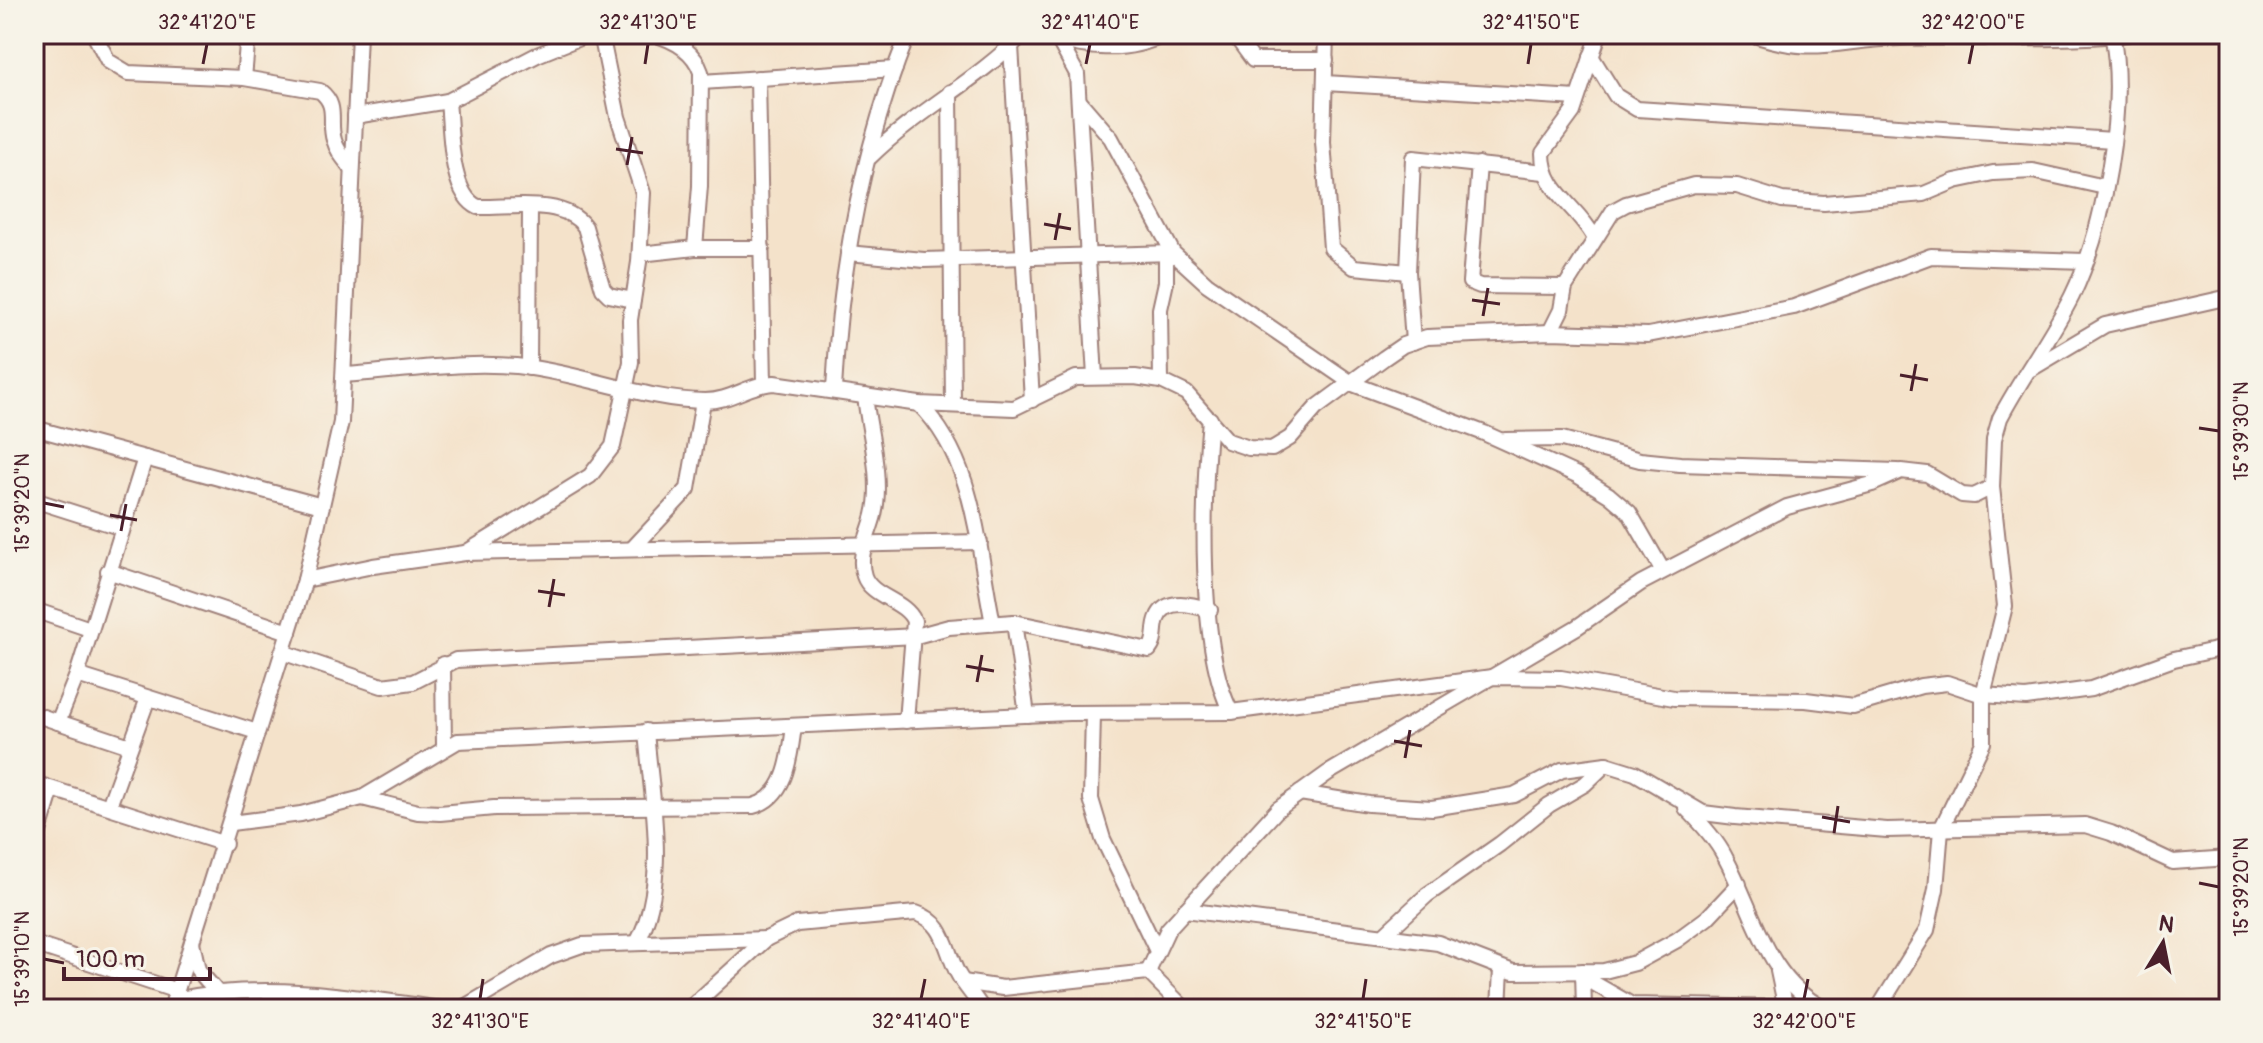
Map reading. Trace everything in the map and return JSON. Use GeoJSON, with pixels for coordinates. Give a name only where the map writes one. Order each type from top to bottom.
{"type":"FeatureCollection","features":[{"type":"Feature","properties":{"kind":"street"},"geometry":{"type":"LineString","coordinates":[[94,34],[108,61],[128,73],[244,78],[306,87],[327,97],[334,110],[332,137],[352,169]]}},
{"type":"Feature","properties":{"kind":"street"},"geometry":{"type":"LineString","coordinates":[[244,78],[248,34]]}},
{"type":"Feature","properties":{"kind":"street"},"geometry":{"type":"LineString","coordinates":[[174,1000],[305,580],[341,422],[359,34]]}},
{"type":"Feature","properties":{"kind":"street"},"geometry":{"type":"LineString","coordinates":[[355,116],[448,101],[537,55],[589,34]]}},
{"type":"Feature","properties":{"kind":"street"},"geometry":{"type":"LineString","coordinates":[[465,553],[590,476],[613,446],[631,362],[643,193],[618,117],[601,34]]}},
{"type":"Feature","properties":{"kind":"street"},"geometry":{"type":"LineString","coordinates":[[653,34],[676,43],[697,60],[702,82],[695,248]]}},
{"type":"Feature","properties":{"kind":"street"},"geometry":{"type":"LineString","coordinates":[[834,389],[837,319],[848,253],[870,157],[908,34]]}},
{"type":"Feature","properties":{"kind":"street"},"geometry":{"type":"LineString","coordinates":[[870,157],[916,115],[1023,34]]}},
{"type":"Feature","properties":{"kind":"street"},"geometry":{"type":"LineString","coordinates":[[1036,34],[1059,41],[1116,48],[1165,34]]}},
{"type":"Feature","properties":{"kind":"street"},"geometry":{"type":"LineString","coordinates":[[1326,34],[1323,142],[1331,248],[1354,267],[1370,272],[1408,272]]}},
{"type":"Feature","properties":{"kind":"street"},"geometry":{"type":"LineString","coordinates":[[1594,237],[1582,215],[1552,187],[1544,172],[1543,153],[1566,126],[1599,34]]}},
{"type":"Feature","properties":{"kind":"street"},"geometry":{"type":"LineString","coordinates":[[1751,34],[1800,48],[1901,38],[2069,40],[2117,34],[2113,140],[2105,187],[2085,261],[2072,295],[2000,418],[1994,439],[1992,487],[2005,606],[1983,695],[1983,743],[1941,829],[1936,889],[1927,930],[1878,1009]]}},
{"type":"Feature","properties":{"kind":"street"},"geometry":{"type":"LineString","coordinates":[[1236,35],[1253,60],[1326,60]]}},
{"type":"Feature","properties":{"kind":"street"},"geometry":{"type":"LineString","coordinates":[[1059,41],[1077,74],[1095,377]]}},
{"type":"Feature","properties":{"kind":"street"},"geometry":{"type":"LineString","coordinates":[[1011,46],[1032,400]]}},
{"type":"Feature","properties":{"kind":"street"},"geometry":{"type":"LineString","coordinates":[[1591,56],[1616,96],[1637,109],[2113,140]]}},
{"type":"Feature","properties":{"kind":"street"},"geometry":{"type":"LineString","coordinates":[[702,82],[895,69]]}},
{"type":"Feature","properties":{"kind":"street"},"geometry":{"type":"LineString","coordinates":[[758,78],[764,383]]}},
{"type":"Feature","properties":{"kind":"street"},"geometry":{"type":"LineString","coordinates":[[1325,83],[1577,98]]}},
{"type":"Feature","properties":{"kind":"street"},"geometry":{"type":"LineString","coordinates":[[950,92],[953,405]]}},
{"type":"Feature","properties":{"kind":"street"},"geometry":{"type":"LineString","coordinates":[[448,101],[455,169],[468,201],[478,207],[555,208],[579,218],[585,227],[603,289],[609,295],[633,300]]}},
{"type":"Feature","properties":{"kind":"street"},"geometry":{"type":"LineString","coordinates":[[1080,102],[1111,138],[1169,253],[1207,284],[1353,384],[1493,438],[1577,475],[1609,495],[1629,512],[1663,571]]}},
{"type":"Feature","properties":{"kind":"street"},"geometry":{"type":"LineString","coordinates":[[1413,342],[1408,272],[1413,158],[1544,172]]}},
{"type":"Feature","properties":{"kind":"street"},"geometry":{"type":"LineString","coordinates":[[1479,164],[1470,282],[1480,286],[1565,287]]}},
{"type":"Feature","properties":{"kind":"street"},"geometry":{"type":"LineString","coordinates":[[1550,332],[1561,310],[1565,287],[1594,237],[1618,207],[1694,185],[1737,186],[1782,200],[1824,203],[1924,194],[1955,181],[2006,172],[2033,171],[2105,187]]}},
{"type":"Feature","properties":{"kind":"street"},"geometry":{"type":"LineString","coordinates":[[529,368],[530,207]]}},
{"type":"Feature","properties":{"kind":"street"},"geometry":{"type":"LineString","coordinates":[[640,254],[695,248],[762,248]]}},
{"type":"Feature","properties":{"kind":"street"},"geometry":{"type":"LineString","coordinates":[[848,253],[952,260],[1169,253]]}},
{"type":"Feature","properties":{"kind":"street"},"geometry":{"type":"LineString","coordinates":[[1161,381],[1160,309],[1169,253]]}},
{"type":"Feature","properties":{"kind":"street"},"geometry":{"type":"LineString","coordinates":[[344,375],[475,366],[529,368],[624,386],[669,400],[733,398],[764,383],[834,389],[919,404],[1014,408],[1063,382],[1095,377],[1161,381],[1186,393],[1228,441],[1249,448],[1272,449],[1290,438],[1316,408],[1353,384],[1384,358],[1427,337],[1550,332],[1648,335],[1794,307],[1931,256],[2085,261]]}},
{"type":"Feature","properties":{"kind":"street"},"geometry":{"type":"LineString","coordinates":[[2028,372],[2105,325],[2229,297]]}},
{"type":"Feature","properties":{"kind":"street"},"geometry":{"type":"LineString","coordinates":[[865,396],[877,500],[863,546],[865,580],[906,607],[914,621],[916,636],[906,721]]}},
{"type":"Feature","properties":{"kind":"street"},"geometry":{"type":"LineString","coordinates":[[633,548],[688,489],[703,401]]}},
{"type":"Feature","properties":{"kind":"street"},"geometry":{"type":"LineString","coordinates":[[919,404],[947,437],[971,503],[993,623]]}},
{"type":"Feature","properties":{"kind":"street"},"geometry":{"type":"LineString","coordinates":[[1210,419],[1204,512],[1210,610],[1216,671],[1231,712]]}},
{"type":"Feature","properties":{"kind":"street"},"geometry":{"type":"LineString","coordinates":[[34,428],[322,506]]}},
{"type":"Feature","properties":{"kind":"street"},"geometry":{"type":"LineString","coordinates":[[1493,438],[1518,442],[1562,439],[1653,462],[1927,474],[1962,495],[1974,496],[1992,487]]}},
{"type":"Feature","properties":{"kind":"street"},"geometry":{"type":"LineString","coordinates":[[58,722],[77,675],[145,458]]}},
{"type":"Feature","properties":{"kind":"street"},"geometry":{"type":"LineString","coordinates":[[1148,972],[1157,951],[1185,910],[1235,860],[1278,809],[1300,793],[1418,717],[1492,677],[1663,571],[1787,507],[1872,484],[1901,471]]}},
{"type":"Feature","properties":{"kind":"street"},"geometry":{"type":"LineString","coordinates":[[34,500],[122,528]]}},
{"type":"Feature","properties":{"kind":"street"},"geometry":{"type":"LineString","coordinates":[[305,580],[373,566],[465,553],[980,542]]}},
{"type":"Feature","properties":{"kind":"street"},"geometry":{"type":"LineString","coordinates":[[108,571],[289,632]]}},
{"type":"Feature","properties":{"kind":"street"},"geometry":{"type":"LineString","coordinates":[[282,652],[382,686],[413,682],[456,660],[916,636],[949,627],[1014,622],[1149,650],[1157,619],[1168,606],[1185,603],[1210,610]]}},
{"type":"Feature","properties":{"kind":"street"},"geometry":{"type":"LineString","coordinates":[[34,610],[90,629]]}},
{"type":"Feature","properties":{"kind":"street"},"geometry":{"type":"LineString","coordinates":[[1014,622],[1027,715]]}},
{"type":"Feature","properties":{"kind":"street"},"geometry":{"type":"LineString","coordinates":[[231,823],[301,814],[362,798],[444,746],[458,741],[1027,715],[1231,712],[1492,677],[1561,678],[1674,698],[1806,700],[1853,706],[1921,686],[1947,683],[1983,695],[2026,698],[2091,689],[2174,659],[2229,647]]}},
{"type":"Feature","properties":{"kind":"street"},"geometry":{"type":"LineString","coordinates":[[443,664],[444,746]]}},
{"type":"Feature","properties":{"kind":"street"},"geometry":{"type":"LineString","coordinates":[[77,675],[257,732]]}},
{"type":"Feature","properties":{"kind":"street"},"geometry":{"type":"LineString","coordinates":[[109,806],[148,698]]}},
{"type":"Feature","properties":{"kind":"street"},"geometry":{"type":"LineString","coordinates":[[34,714],[130,746]]}},
{"type":"Feature","properties":{"kind":"street"},"geometry":{"type":"LineString","coordinates":[[1093,714],[1091,799],[1103,839],[1157,951]]}},
{"type":"Feature","properties":{"kind":"street"},"geometry":{"type":"LineString","coordinates":[[362,798],[418,812],[440,813],[494,808],[765,803],[778,789],[787,765],[794,726]]}},
{"type":"Feature","properties":{"kind":"street"},"geometry":{"type":"LineString","coordinates":[[637,943],[651,908],[654,879],[646,731]]}},
{"type":"Feature","properties":{"kind":"street"},"geometry":{"type":"LineString","coordinates":[[1300,793],[1369,804],[1432,808],[1514,795],[1562,770],[1606,764],[1635,773],[1703,813],[1814,827],[1941,829],[2085,825],[2111,833],[2173,862],[2229,858]]}},
{"type":"Feature","properties":{"kind":"street"},"geometry":{"type":"LineString","coordinates":[[1386,933],[1427,895],[1549,805],[1585,784],[1606,764]]}},
{"type":"Feature","properties":{"kind":"street"},"geometry":{"type":"LineString","coordinates":[[34,783],[225,844]]}},
{"type":"Feature","properties":{"kind":"street"},"geometry":{"type":"LineString","coordinates":[[34,848],[52,789]]}},
{"type":"Feature","properties":{"kind":"street"},"geometry":{"type":"LineString","coordinates":[[1583,974],[1626,1002],[1646,1008],[1786,1008],[1778,970],[1723,853],[1677,800]]}},
{"type":"Feature","properties":{"kind":"street"},"geometry":{"type":"LineString","coordinates":[[1185,910],[1386,933],[1438,943],[1501,969],[1583,974],[1635,963],[1707,918],[1739,884]]}},
{"type":"Feature","properties":{"kind":"street"},"geometry":{"type":"LineString","coordinates":[[689,1009],[766,939],[797,924],[916,913],[931,917],[940,928],[963,982],[982,1009]]}},
{"type":"Feature","properties":{"kind":"street"},"geometry":{"type":"LineString","coordinates":[[191,938],[198,970],[217,992]]}},
{"type":"Feature","properties":{"kind":"street"},"geometry":{"type":"LineString","coordinates":[[461,1009],[551,956],[582,945],[766,939]]}},
{"type":"Feature","properties":{"kind":"street"},"geometry":{"type":"LineString","coordinates":[[34,944],[174,1000],[217,992],[350,996],[441,1009]]}},
{"type":"Feature","properties":{"kind":"street"},"geometry":{"type":"LineString","coordinates":[[1499,1009],[1501,969]]}},
{"type":"Feature","properties":{"kind":"street"},"geometry":{"type":"LineString","coordinates":[[1778,970],[1796,990],[1825,1009]]}},
{"type":"Feature","properties":{"kind":"street"},"geometry":{"type":"LineString","coordinates":[[963,982],[1003,988],[1148,972]]}},
{"type":"Feature","properties":{"kind":"street"},"geometry":{"type":"LineString","coordinates":[[1148,972],[1185,1009]]}},
{"type":"Feature","properties":{"kind":"street"},"geometry":{"type":"LineString","coordinates":[[1583,974],[1584,1009]]}}]}
